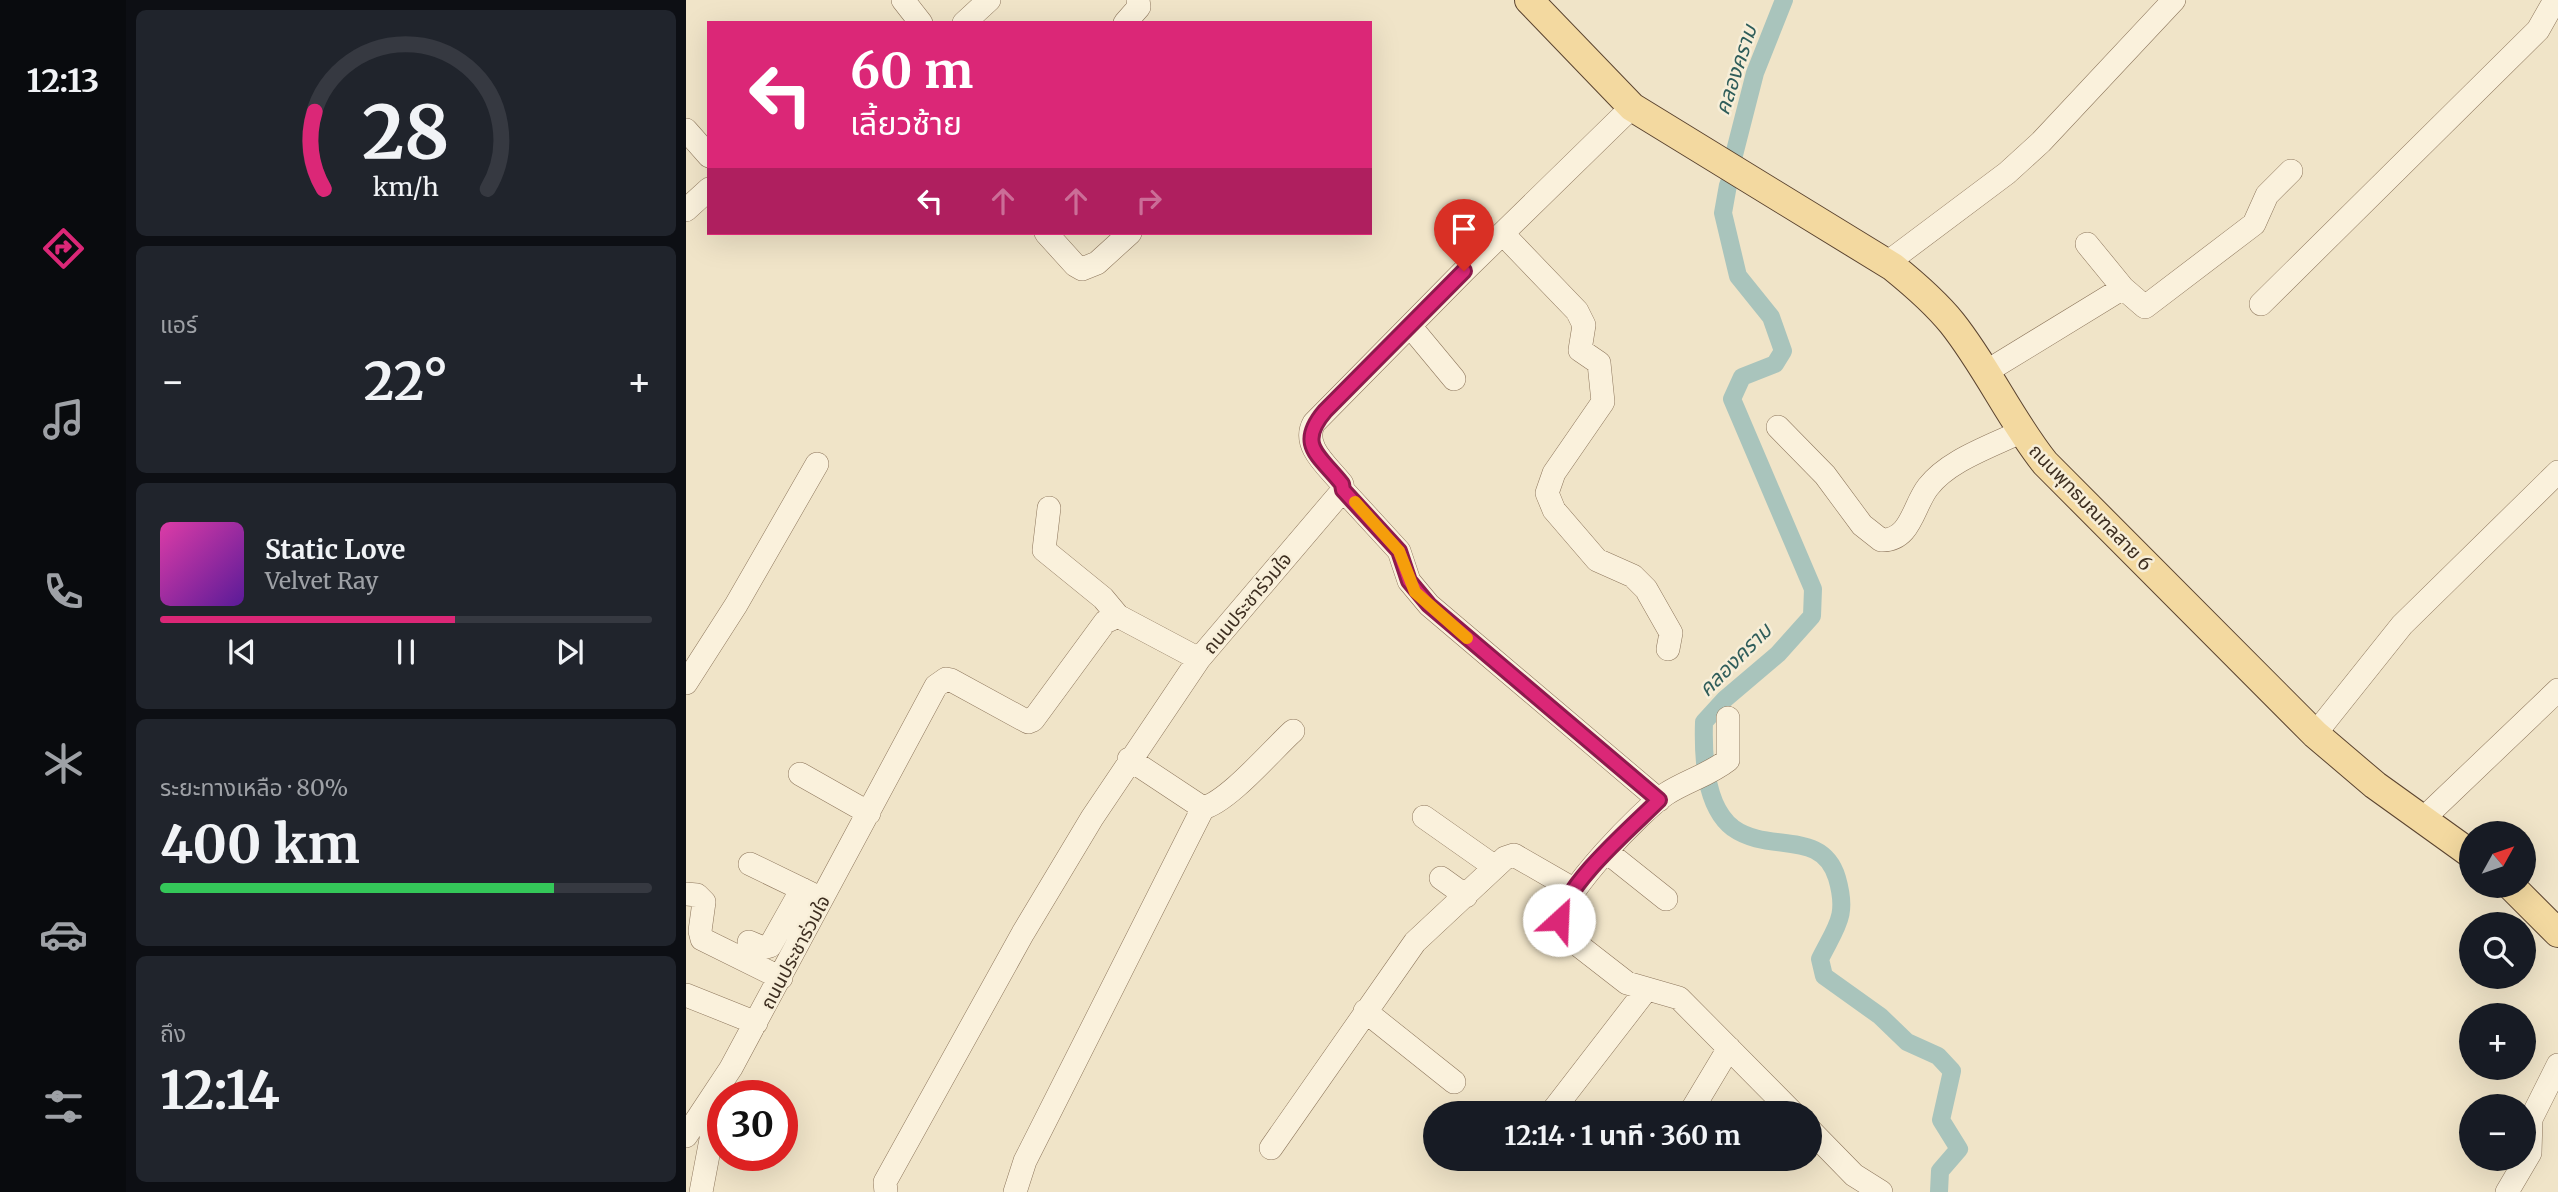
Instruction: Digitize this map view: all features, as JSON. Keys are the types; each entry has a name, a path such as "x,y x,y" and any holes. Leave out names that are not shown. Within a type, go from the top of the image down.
{"main road":[{"name":"ถนนพุทธมณฑลสาย 6","path":"1529,0 1632,107 1887,263 1920,290 1950,321 2020,432 2045,463 2315,734 2375,785 2459,845"},
{"path":"2523,898 2558,933"}],"street":[{"path":"903,0 919,21"},
{"path":"966,21 989,0"},
{"path":"1127,21 1139,8 1138,0"},
{"path":"1887,263 2007,173 2041,142 2174,0"},
{"path":"2261,304 2538,30 2555,0"},
{"path":"1632,107 1325,411 1310,431 1311,445 1342,484 1343,490 1399,551 1409,581 1429,605 1659,800"},
{"path":"686,130 707,154"},
{"path":"2087,244 2123,288 2145,307 2254,224 2267,195 2291,171"},
{"path":"686,210 707,191"},
{"path":"1503,234 1577,312 1584,325 1580,350 1595,359 1601,372 1603,402 1554,472 1547,493 1554,510 1597,560 1633,576 1646,589 1671,633 1668,649"},
{"path":"1048,235 1075,265 1083,269 1097,263 1128,235"},
{"path":"1984,373 2123,288"},
{"path":"1410,326 1454,379"},
{"path":"1777,427 1825,475 1862,525 1881,540 1896,538 1910,523 1922,495 1945,471 2020,432"},
{"path":"686,683 736,605 817,464"},
{"path":"2315,734 2402,625 2558,472"},
{"name":"ถนนประชาร่วมใจ","path":"724,1080 824,899 936,686 946,679 951,680 1028,722 1033,720 1105,622 1118,616 1199,659 1343,490"},
{"path":"1049,508 1044,550 1103,598 1118,616"},
{"path":"886,1192 886,1182 1023,933 1129,759 1199,659"},
{"path":"2424,818 2558,690"},
{"path":"1728,718 1730,757 1708,773 1659,800 1573,889 1561,908 1559,920 1564,930 1583,949 1627,983 1679,998 1781,1101"},
{"path":"1129,759 1203,808 1215,805 1293,730"},
{"path":"800,774 869,813"},
{"path":"1015,1192 1025,1161 1203,808"},
{"path":"1424,817 1495,867"},
{"path":"1607,852 1666,899"},
{"path":"1271,1148 1415,942 1505,858 1514,855 1573,889"},
{"path":"750,864 824,899"},
{"path":"1441,878 1466,896"},
{"path":"749,942 762,948 770,946 802,889"},
{"path":"686,894 697,895 704,902 702,939 781,978"},
{"path":"1560,1101 1646,990"},
{"path":"686,995 756,1023"},
{"path":"1365,1011 1454,1082"},
{"path":"1697,1101 1729,1048"},
{"path":"2507,1192 2530,1153 2532,1119 2558,1065"},
{"name":"ถนนประชาร่วมใจ","path":"686,1136 707,1106"},
{"path":"1822,1142 1854,1175 1881,1192"},
{"path":"701,1192 707,1161"}],"waterway":[{"name":"คลองคราม","path":"1734,155 1755,73 1784,0"},
{"name":"คลองคราม","path":"1728,185 1723,213 1738,276 1771,317 1783,351 1775,364 1742,377 1732,399 1813,589 1812,616 1778,654 1725,699 1704,722 1707,779 1716,807 1733,828 1762,840 1807,847 1830,863 1840,891 1841,911 1836,928 1820,959 1824,976 1880,1016 1907,1042 1938,1056 1952,1071 1941,1120 1959,1149 1940,1171 1939,1192"}],"slow traffic":[{"path":"1355,502 1399,551 1415,592 1467,638"}],"route":[{"path":"1464,271 1325,411 1314,423 1309,437 1311,445 1342,484 1343,490 1399,551 1415,592 1659,800 1573,889 1561,908 1559,920"}]}
